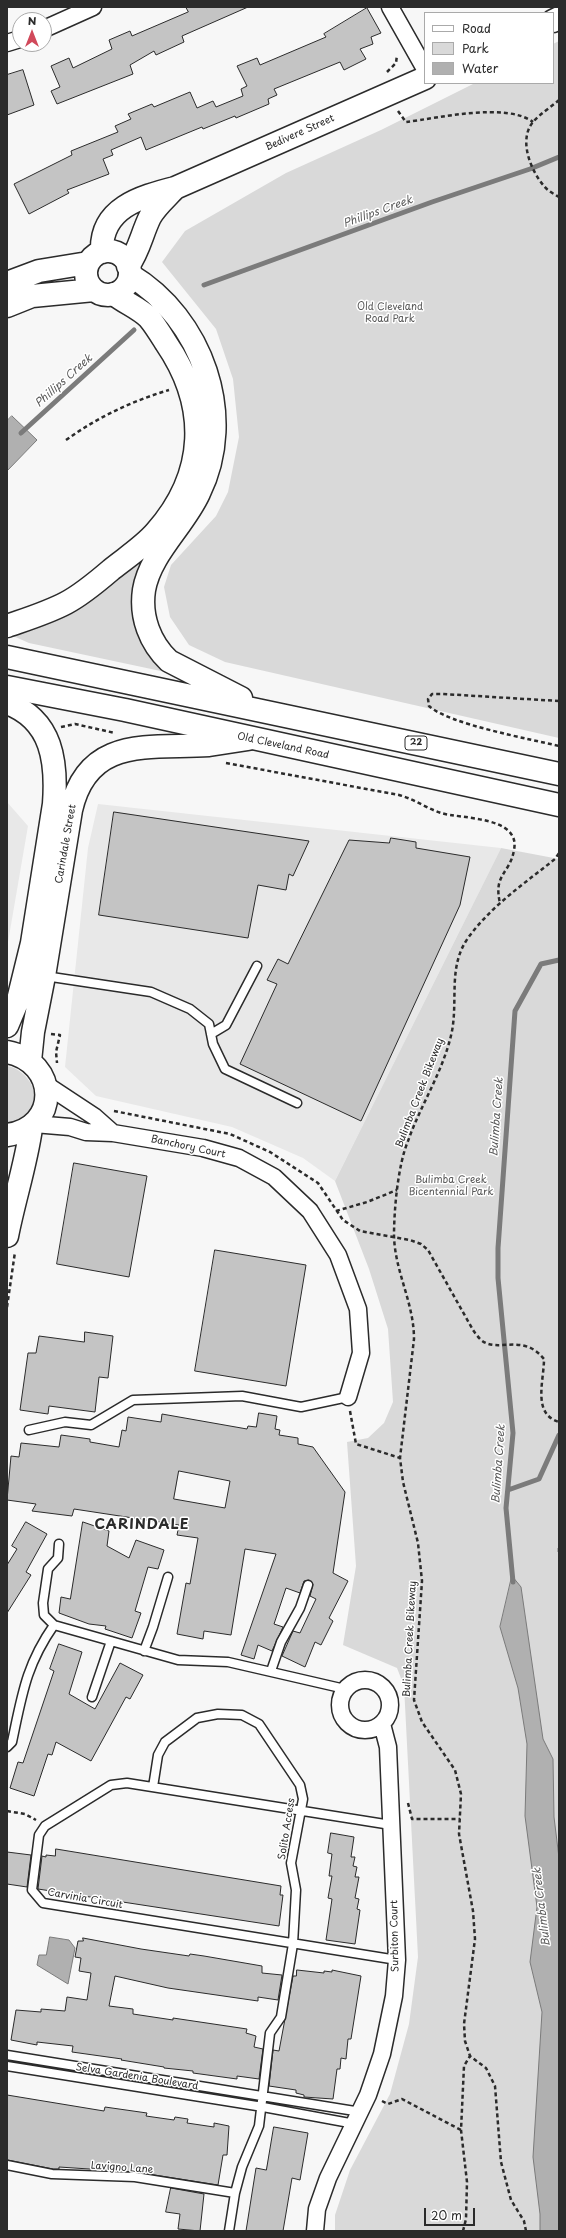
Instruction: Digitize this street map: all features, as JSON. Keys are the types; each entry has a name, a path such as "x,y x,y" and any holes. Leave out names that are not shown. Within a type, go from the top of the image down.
{"main road":[{"name":"Bedivere Street","path":"95,258 101,238 110,221 129,203 142,197 175,188 424,78"},
{"name":"Bedivere Street","path":"129,270 136,256 140,240 151,215 175,188"},
{"path":"7,283 39,271 115,253 121,256 129,270 164,303 189,335 199,352 210,380 215,412 214,447 206,478 199,494 148,576 143,602 147,628 161,653 179,668 274,714"},
{"path":"7,626 46,613 67,603 143,545 164,522 186,484 194,458 198,426 196,413 188,384 175,356 150,320 142,312 104,292 86,278 95,258"},
{"path":"7,306 32,296 104,292 125,287 129,270"},
{"name":"22","path":"7,657 559,774"},
{"name":"Old Cleveland Road","path":"7,687 125,710 248,739 558,805"},
{"name":"Carindale Street","path":"7,703 22,710 43,732 54,755 56,766 54,804 32,943 34,975 33,1032 30,1061"},
{"name":"Carindale Street","path":"7,1026 18,1000 34,975 74,798 86,776 96,765 123,750 173,744 208,745 248,739"},
{"path":"7,1052 20,1055 30,1061 40,1071 45,1084 45,1105 32,1126 7,1236"},
{"path":"7,1135 16,1134 32,1126"}],"street":[{"path":"52,25 93,7"},
{"path":"390,7 424,67"},
{"name":"Banchory Court","path":"45,1084 65,1095 113,1133"},
{"name":"Banchory Court","path":"32,1126 70,1127 86,1132 113,1133 204,1148 239,1158 274,1177 310,1211 338,1255 358,1309 361,1353 348,1397"},
{"path":"366,1679 382,1686 390,1700 390,1709 382,1724 374,1728 363,1730 349,1724 342,1716 340,1707 340,1700 345,1689 354,1682 366,1679"},
{"name":"Surbiton Court","path":"315,2231 317,2209 328,2178 368,2095 389,2024 397,1960 388,1747 382,1724"}],"lane":[{"path":"211,1034 226,1025 257,966"},
{"path":"34,975 151,992 190,1009 209,1024 213,1044 226,1069 297,1103"},
{"path":"29,1430 65,1422 91,1425 133,1400 242,1396 301,1407 348,1397"},
{"path":"58,1544 58,1558 48,1569 43,1603 44,1615 54,1625 178,1660 228,1662 345,1689"},
{"path":"144,1651 168,1577"},
{"path":"271,1671 281,1642 300,1608 308,1585"},
{"path":"7,1747 12,1742 24,1682 40,1644 54,1625"},
{"path":"92,1697 111,1641"},
{"name":"Solito Access","path":"153,1787 158,1755 165,1742 197,1718 218,1714 242,1715 259,1724 300,1785 303,1799 291,1863 296,1890 293,1944 281,2017 270,2032 262,2096"},
{"path":"45,1826 111,1785 127,1783 391,1825"},
{"name":"Carvinia Circuit","path":"45,1826 39,1834 32,1890 43,1904 397,1960"},
{"name":"Selva Gardenia Boulevard","path":"7,2055 262,2096 358,2118"},
{"name":"Selva Gardenia Boulevard","path":"7,2066 263,2107 358,2118"},
{"path":"229,2231 235,2193 242,2167 259,2126 263,2107 262,2096"},
{"name":"Lavigno Lane","path":"7,2165 52,2174 135,2177 235,2193"}],"path":[{"path":"559,100 533,122 529,129 527,139 530,162 545,187 559,197"},
{"path":"397,109 406,122 506,112 526,117 533,122"},
{"path":"66,440 90,423 139,399 188,384"},
{"path":"559,701 449,694 432,694 428,699 429,706 436,712 469,724 559,746"},
{"path":"43,732 75,724 106,731 119,736 123,750"},
{"path":"218,762 399,795 413,799 426,807 442,813 495,822 503,825 514,838 515,844 514,850 498,884 500,903"},
{"name":"Bulimba Creek Bikeway","path":"470,2056 465,2041 464,2024 475,1939 473,1911 459,1834 461,1794 455,1770 422,1722 414,1700 422,1581 418,1544 402,1482 400,1458 414,1339 414,1321 396,1260 394,1235 398,1190 407,1142 443,1060 452,1031 455,970 458,956 468,938 487,914 555,859 559,853"},
{"path":"336,1211 367,1202 398,1190"},
{"path":"394,1235 421,1244 428,1250 473,1330 482,1341 492,1344 523,1345 536,1350 544,1359 541,1399 543,1411 551,1420 559,1422"},
{"path":"348,1397 356,1444 400,1458"},
{"path":"559,1548 559,1555"},
{"path":"390,1798 405,1798 412,1820 460,1820"},
{"path":"7,1811 25,1814 45,1826"},
{"path":"463,2231 466,2220 466,2182 461,2130 464,2066 470,2056 486,2068 495,2086 501,2162 504,2177 511,2200 524,2221 526,2231"},
{"path":"368,2095 388,2104 402,2100 461,2130"}],"shaded area":[{"path":"7,802 28,826 7,948"},
{"path":"98,804 501,848 335,1181 303,1158 232,1127 96,1096 65,1067 88,848"}],"green space":[{"name":"Old Cleveland Road Park","path":"559,41 559,738 225,662 189,645 170,617 164,587 171,565 216,516 228,492 239,437 233,379 216,329 162,262 185,231 286,173 381,130 473,84 554,84 554,44"},
{"path":"148,547 141,579 170,673 29,643 11,635"},
{"name":"Bulimba Creek Bicentennial Park","path":"501,848 559,859 559,2231 335,2231 335,2215 350,2170 390,2094 409,2024 418,1957 404,1686 397,1668 343,1645 356,1566 347,1442 368,1438 384,1423 393,1402 388,1329 369,1269 335,1181"},
{"path":"7,1066 15,1068 28,1079 35,1094 35,1101 27,1116 7,1127"}],"water":[{"path":"12,416 37,440 7,471 7,421"},
{"name":"Bulimba Creek","path":"512,1576 521,1587 543,1739 553,1759 554,1817 559,1858 559,2231 540,2231 540,2214 533,2157 542,2012 530,1962 537,1907 525,1816 527,1744 518,1688 500,1627"},
{"path":"50,1937 69,1940 75,1948 68,1984 37,1965 39,1955 46,1955"}],"building":[{"path":"186,7 248,7 182,36 184,42 156,55 154,51 130,65 133,74 57,104 51,91 60,87 51,66 69,58 73,68 112,49 109,40 130,31 132,36 188,12"},
{"path":"367,8 381,33 371,37 373,44 360,49 366,59 344,70 340,62 274,89 277,95 268,99 269,104 236,118 235,116 203,129 202,127 146,150 141,137 111,150 113,155 103,159 109,174 67,190 69,193 29,214 14,184 72,155 71,151 118,132 115,126 131,119 128,114 152,104 154,107 190,92 197,108 213,101 216,107 243,96 241,89 247,86 237,66 257,58 260,65 326,37 324,34"},
{"path":"23,70 34,105 7,115 7,75"},
{"path":"114,812 309,841 293,876 289,874 286,890 258,885 248,938 99,915"},
{"path":"391,838 416,842 416,848 470,857 460,905 361,1121 240,1064 277,984 267,980 278,959 288,964 349,840 389,843"},
{"path":"74,1163 147,1176 129,1277 57,1264"},
{"path":"215,1250 306,1265 286,1386 195,1371"},
{"path":"85,1332 113,1336 108,1378 99,1377 95,1412 49,1406 48,1414 20,1410 28,1353 36,1353 39,1336 84,1342"},
{"path":"259,1413 277,1416 275,1429 280,1430 279,1435 298,1438 298,1444 313,1447 345,1492 333,1573 348,1581 329,1618 333,1621 321,1645 315,1642 305,1667 282,1656 293,1631 300,1633 316,1599 310,1596 313,1584 309,1580 304,1581 300,1593 286,1588 274,1624 283,1627 272,1651 258,1645 254,1659 241,1655 276,1554 245,1549 231,1635 204,1631 203,1639 177,1634 186,1583 190,1584 198,1538 177,1535 179,1525 74,1509 72,1516 32,1511 36,1504 7,1500 11,1456 19,1457 21,1443 59,1447 61,1435 90,1439 90,1442 119,1447 122,1430 126,1431 128,1417 161,1422 162,1414 247,1429 248,1426 256,1427","holes":["179,1471 230,1481 225,1508 174,1499"]},
{"path":"26,1522 47,1534 26,1572 31,1575 7,1613 7,1565 17,1549 12,1546"},
{"path":"83,1522 109,1531 107,1546 129,1558 136,1540 164,1550 158,1569 148,1567 135,1611 141,1613 132,1638 105,1629 106,1626 89,1624 59,1613 61,1597 70,1599"},
{"path":"59,1644 82,1652 69,1694 95,1709 120,1663 143,1675 130,1699 126,1697 91,1761 56,1742 52,1755 48,1754 34,1796 10,1788 18,1762 23,1763 54,1671 50,1669"},
{"path":"331,1833 354,1837 351,1857 355,1857 353,1866 357,1867 355,1877 359,1877 355,1898 359,1899 357,1909 360,1910 355,1944 326,1940 332,1899 328,1898 332,1876 329,1876 332,1854 328,1853"},
{"path":"56,1849 281,1886 280,1895 283,1895 279,1926 38,1889 42,1856 55,1856"},
{"path":"7,1852 31,1855 27,1887 7,1884"},
{"path":"83,1938 141,1949 189,1956 190,1954 262,1966 262,1973 282,1975 278,2000 258,1997 258,2001 168,1988 115,1976 109,2006 133,2009 133,2014 173,2020 173,2018 247,2029 246,2033 256,2036 254,2047 263,2049 259,2079 237,2076 237,2079 193,2073 193,2071 164,2068 121,2060 122,2059 72,2052 73,2046 37,2042 37,2045 11,2040 16,2010 41,2012 41,2009 65,2011 67,1997 87,2000 91,1973 79,1971 81,1958 75,1957 78,1941 83,1941"},
{"path":"297,1970 324,1973 324,1971 332,1972 332,1970 361,1976 351,2039 348,2039 346,2059 341,2058 340,2069 337,2069 333,2099 304,2097 304,2095 296,2093 296,2090 269,2086 273,2050 279,2051 293,1976 296,1976"},
{"path":"7,2095 104,2111 105,2107 147,2113 146,2116 174,2120 175,2117 188,2119 187,2123 214,2127 214,2123 229,2126 227,2155 223,2155 218,2185 135,2172 59,2167 59,2169 53,2169 7,2160"},
{"path":"274,2127 308,2133 300,2180 292,2178 283,2231 246,2231 256,2168 266,2170"},
{"path":"171,2188 204,2194 200,2231 178,2229 180,2214 166,2212"}],"waterway":[{"name":"Phillips Creek","path":"204,285 432,202 530,169 559,157"},
{"name":"Phillips Creek","path":"21,433 134,330"},
{"name":"Bulimba Creek","path":"513,1582 506,1508 513,1433 498,1278 498,1248 515,1011 541,964 559,960"},
{"path":"508,1490 539,1479 559,1435"}],"district":[{"name":"CARINDALE","path":"142,1525"}]}
